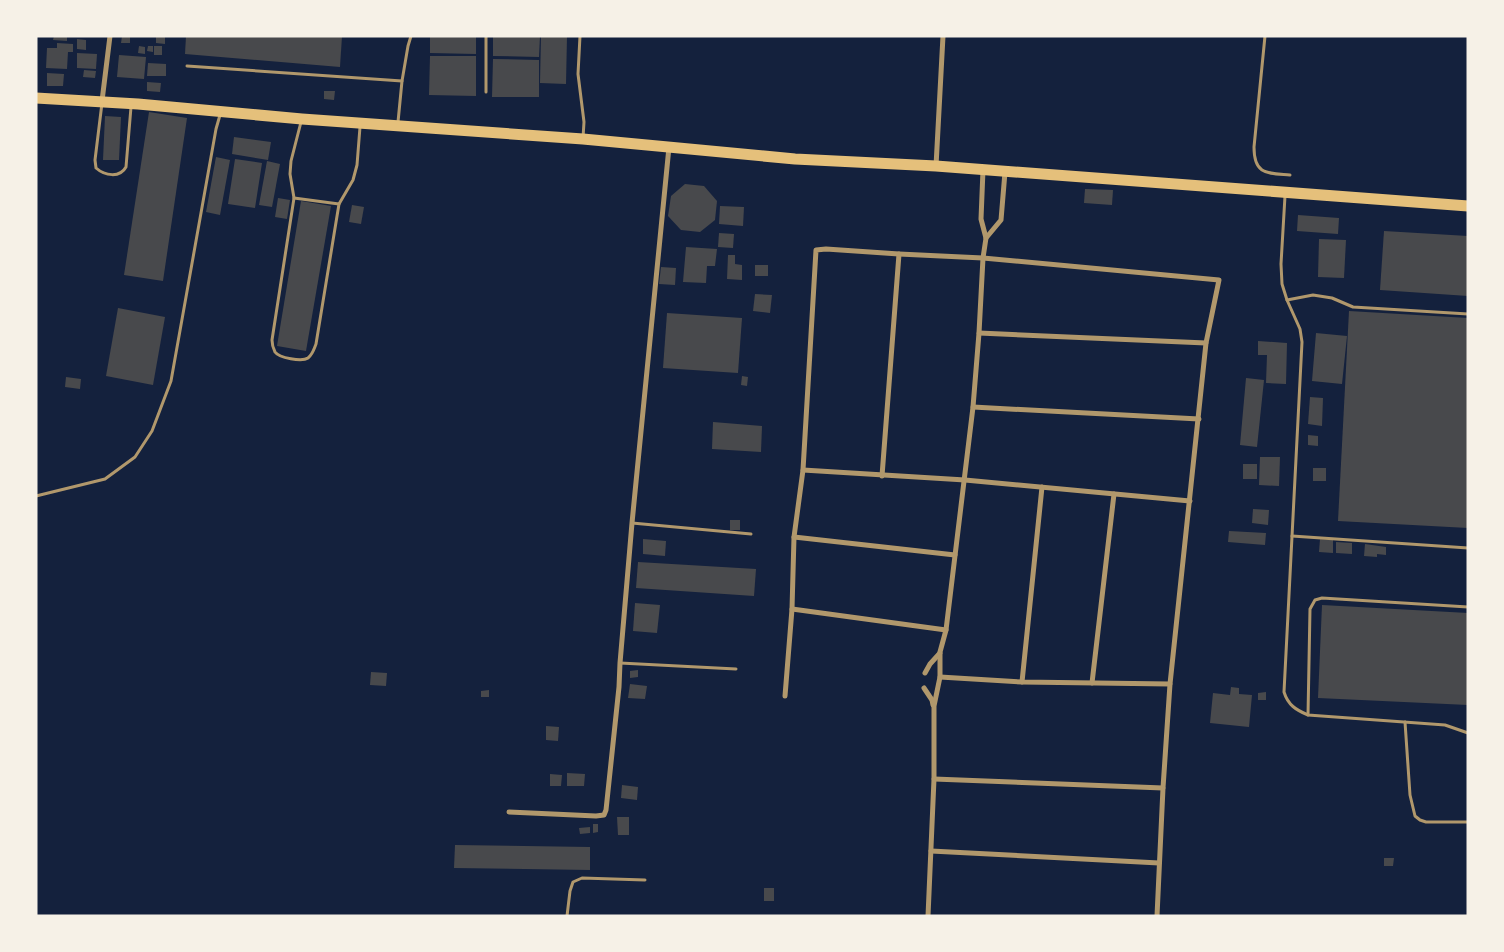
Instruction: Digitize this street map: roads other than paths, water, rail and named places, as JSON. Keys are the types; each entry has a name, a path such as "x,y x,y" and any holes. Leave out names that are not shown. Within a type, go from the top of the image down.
{"main road":[{"path":"36,98 131,104 360,124 583,139 796,158 936,166 1468,206"}],"street":[{"path":"102,102 110,36"},
{"path":"936,166 944,36"},
{"path":"509,812 596,816 604,815 606,810 669,147"},
{"path":"928,916 934,779 934,706 940,677 940,652 946,630 973,407 986,238 980,219 983,170"},
{"path":"986,238 1001,220 1005,172"},
{"path":"785,696 792,609 794,537 802,470 816,250 983,258 1219,280 1206,343 1170,684 1157,916"},
{"path":"882,476 899,254"},
{"path":"979,333 1206,343"},
{"path":"973,407 1199,418"},
{"path":"802,470 965,480 1190,501"},
{"path":"1022,682 1042,487"},
{"path":"1092,684 1114,494"},
{"path":"794,537 955,556"},
{"path":"792,609 946,630"},
{"path":"925,673 940,652"},
{"path":"940,677 1022,682 1170,684"},
{"path":"924,688 934,706"},
{"path":"934,779 1163,788"},
{"path":"931,852 1159,862"}],"lane":[{"path":"398,126 402,81 411,36"},
{"path":"486,36 486,92"},
{"path":"580,36 578,74 584,122 583,139"},
{"path":"1265,36 1254,158 1258,168 1265,172 1290,175"},
{"path":"187,66 402,81"},
{"path":"102,102 95,160 96,168 100,172 118,175 123,173 126,167 131,104"},
{"path":"36,496 105,479 135,456 152,431 170,381 216,129 221,112"},
{"path":"302,119 291,161 290,174 294,198 272,340 275,352 281,356 302,360 308,358 316,344 339,204 353,180 357,165 360,124"},
{"path":"1285,193 1281,264 1282,284 1300,329 1302,342 1284,692 1286,700 1292,707 1308,715 1445,725 1468,733"},
{"path":"294,198 339,204"},
{"path":"1287,300 1313,295 1332,298 1353,307 1468,314"},
{"path":"632,522 751,534"},
{"path":"1292,536 1468,548"},
{"path":"1308,715 1310,609 1315,600 1322,598 1468,607"},
{"path":"620,663 736,670"},
{"path":"1405,722 1410,795 1414,816 1426,822 1468,822"},
{"path":"567,916 573,882 582,878 646,880"}]}
